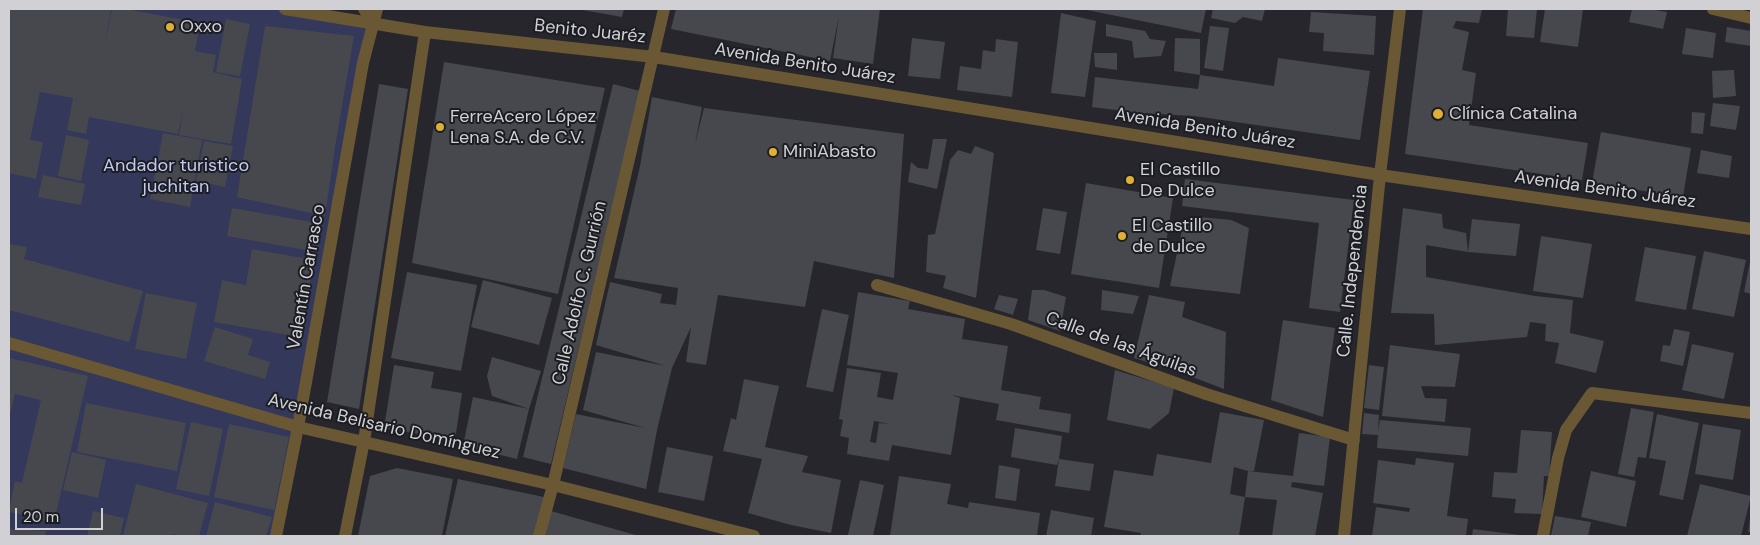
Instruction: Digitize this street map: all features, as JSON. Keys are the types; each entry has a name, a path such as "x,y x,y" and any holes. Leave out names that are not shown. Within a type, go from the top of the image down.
{"street":[{"name":"Benito Juaréz","path":"285,9 425,32 654,57"},
{"path":"364,9 374,24"},
{"name":"Valentín Carrasco","path":"276,536 298,427 363,62 378,9"},
{"name":"Calle Adolfo C. Gurrión","path":"539,536 553,485 664,9"},
{"name":"Calle. Independencia","path":"1344,536 1380,175 1400,9"},
{"path":"1713,9 1751,18"},
{"path":"345,536 364,441 425,32"},
{"name":"Avenida Benito Juárez","path":"654,57 1380,175 1751,229"},
{"name":"Calle de las Águilas","path":"877,285 1011,324 1206,394 1354,440"},
{"name":"Avenida Belisario Domínguez","path":"9,343 298,427 553,485 754,536"},
{"path":"1543,536 1558,458 1566,430 1592,393 1751,413"}],"green space":[{"name":"Andador turistico juchitan","path":"9,9 285,9 374,24 276,536 9,536"}],"building":[{"path":"9,9 111,9 104,48 112,9 126,9 200,23 195,51 216,55 213,72 242,79 231,144 179,135 184,106 178,134 89,117 86,134 67,130 73,98 40,92 30,140 43,142 36,179 9,173"},
{"path":"577,9 624,9 622,17"},
{"path":"676,9 880,9 873,64 833,58 839,16 830,61 671,29"},
{"path":"1082,9 1206,9 1201,33"},
{"path":"1213,9 1265,9 1262,21 1243,17 1235,23 1211,18"},
{"name":"Clínica Catalina","path":"1423,9 1482,9 1479,23 1456,21 1453,28 1469,32 1462,70 1476,73 1469,125 1588,143 1582,180 1405,154"},
{"path":"1508,9 1537,9 1534,38 1506,36"},
{"path":"1545,9 1583,9 1578,47 1540,42"},
{"path":"1632,9 1667,12 1663,29 1629,22"},
{"path":"1311,12 1376,16 1374,55 1323,51 1324,33 1309,32"},
{"path":"1061,13 1096,21 1085,97 1051,93"},
{"path":"226,19 250,24 240,76 216,72"},
{"path":"1106,24 1145,31 1150,39 1166,41 1161,56 1134,58 1132,41 1106,36"},
{"path":"265,26 354,36 325,216 237,197"},
{"path":"1210,26 1229,28 1223,71 1204,68"},
{"path":"1727,27 1751,31 1751,46 1725,42"},
{"path":"1686,28 1716,33 1713,58 1682,54"},
{"path":"912,38 945,42 940,79 908,76"},
{"path":"1175,38 1200,39 1200,75 1174,71"},
{"path":"996,39 1018,42 1012,97 957,90 960,66 981,69 983,50 995,52"},
{"path":"1094,53 1117,53 1117,70 1095,67"},
{"path":"1278,58 1370,71 1360,140 1194,116 1140,113 1092,107 1095,77 1198,89 1200,75 1274,86"},
{"path":"444,62 605,88 558,294 412,263"},
{"path":"1734,70 1736,96 1713,98 1712,71"},
{"path":"379,84 408,89 359,409 327,402"},
{"path":"613,84 640,91 551,464 523,457"},
{"path":"652,97 702,107 695,144 704,108 904,134 894,278 814,261 805,307 718,295 706,365 686,362 691,327 672,368 657,430 646,489 563,468 576,414 645,428 583,410 596,352 666,366 596,345 610,282 662,294 660,303 676,305 678,288 614,278 640,166"},
{"path":"1713,103 1740,106 1736,130 1710,126"},
{"path":"1692,112 1705,113 1703,134 1691,133"},
{"path":"1601,132 1691,148 1683,197 1592,183"},
{"path":"163,133 202,140 190,207 150,199"},
{"path":"66,135 89,140 81,181 58,176"},
{"path":"933,139 947,139 937,189 908,182 911,162 918,168 928,169"},
{"path":"204,141 233,146 225,187 196,181"},
{"path":"975,146 994,153 976,298 943,288 946,276 926,272 928,235 935,234 950,160 958,150 971,154"},
{"path":"1701,150 1732,156 1729,178 1697,173"},
{"path":"43,175 85,184 81,205 38,197"},
{"path":"1185,179 1354,200 1340,312 1309,308 1319,223 1182,206"},
{"name":"El Castillo de Dulce","path":"1086,183 1173,198 1159,288 1071,274"},
{"path":"232,208 322,224 317,252 227,236"},
{"path":"1043,208 1067,212 1060,254 1036,250"},
{"path":"1403,208 1442,214 1443,228 1466,233 1468,252 1426,245 1426,277 1535,296 1573,300 1570,333 1604,341 1596,373 1555,363 1559,343 1545,341 1546,324 1530,322 1527,337 1435,345 1434,314 1391,313"},
{"path":"1200,217 1231,220 1249,228 1240,294 1170,286 1183,225 1194,226"},
{"path":"1472,219 1520,224 1516,256 1468,252"},
{"path":"1541,236 1592,244 1583,298 1533,291"},
{"path":"9,244 27,247 24,259 143,291 129,342 9,310"},
{"path":"1645,247 1696,256 1686,310 1635,301"},
{"path":"252,249 314,260 300,337 214,322 222,280 246,285"},
{"path":"1704,251 1746,260 1734,317 1692,309"},
{"path":"1751,262 1751,294 1744,292"},
{"path":"407,272 477,285 461,371 391,358"},
{"path":"483,280 552,298 539,345 471,327"},
{"path":"1032,290 1044,290 1066,297 1060,331 1028,320"},
{"path":"1102,290 1139,296 1133,314 1101,310"},
{"path":"858,292 910,301 908,309 965,319 962,339 1008,346 1001,390 1041,397 1039,409 1071,414 1069,433 996,420 999,404 951,395 960,398 951,455 892,445 889,461 847,454 849,438 840,436 843,420 839,419 847,368 881,373 877,397 893,400 898,373 847,365","holes":["874,421 890,424 879,423 876,443 870,442"]},
{"path":"146,293 197,303 186,359 135,349"},
{"path":"999,295 1018,299 1013,315 994,309"},
{"path":"1149,295 1185,302 1182,317 1226,332 1224,389 1134,358"},
{"path":"822,309 849,315 833,392 806,387"},
{"path":"1283,320 1335,328 1323,417 1271,400"},
{"path":"215,327 253,339 248,355 270,362 265,379 204,361"},
{"path":"1674,329 1690,332 1683,366 1660,361 1663,345 1670,346"},
{"path":"1692,344 1734,353 1724,399 1682,390"},
{"path":"1390,345 1460,354 1455,387 1421,386 1425,398 1447,399 1445,422 1382,416"},
{"path":"492,357 541,371 529,409 492,396 487,376"},
{"path":"9,358 88,376 54,522 9,512 15,481 22,483 41,400 15,394 9,418"},
{"path":"394,365 434,372 431,388 462,393 455,440 384,428"},
{"path":"1369,365 1384,367 1379,410 1364,408"},
{"path":"1115,370 1174,388 1169,413 1150,429 1107,420"},
{"path":"744,379 779,386 765,447 808,456 802,472 841,480 831,533 791,525 748,513 762,459 723,451 731,418 736,420"},
{"path":"473,397 529,409 517,459 463,446"},
{"path":"86,403 186,423 177,471 77,452"},
{"path":"1631,408 1654,412 1646,458 1638,457 1634,477 1618,474"},
{"path":"1220,412 1264,420 1254,471 1234,467 1230,494 1245,497 1239,536 1140,536 1141,533 1104,527 1114,470 1153,476 1157,454 1211,463"},
{"path":"1364,413 1379,415 1378,432 1380,420 1471,428 1468,456 1377,448 1378,435 1362,434"},
{"path":"1657,414 1699,423 1683,500 1659,495 1666,461 1649,458"},
{"path":"191,422 223,429 209,496 176,489"},
{"path":"229,424 289,437 274,510 214,497"},
{"path":"1703,424 1741,430 1733,480 1695,474"},
{"path":"1015,428 1062,436 1057,465 1011,457"},
{"path":"1521,430 1552,432 1549,476 1544,476 1542,514 1514,513 1516,499 1492,497 1494,472 1517,473"},
{"path":"1299,433 1330,437 1324,486 1292,482 1291,487 1323,493 1315,536 1272,536 1277,500 1245,497 1248,471 1293,476"},
{"path":"667,447 713,456 704,501 658,492"},
{"path":"72,452 106,460 98,498 63,490"},
{"path":"1416,458 1454,463 1447,516 1468,519 1466,536 1372,536 1376,507 1409,512 1410,508 1373,503 1378,460 1415,465"},
{"path":"1059,459 1094,464 1090,491 1055,486"},
{"path":"999,465 1020,469 1016,501 995,498"},
{"path":"397,468 453,479 442,536 358,536 370,476"},
{"path":"1591,471 1636,481 1626,527 1581,517"},
{"path":"899,476 951,484 947,504 968,508 969,502 1040,513 1037,536 890,536"},
{"path":"458,479 544,497 535,536 445,536"},
{"path":"860,480 884,485 873,536 848,535"},
{"path":"136,484 208,503 199,536 172,534 171,536 123,536"},
{"path":"1700,484 1751,496 1741,536 1687,536"},
{"path":"215,502 272,517 266,536 206,536"},
{"path":"1051,510 1094,518 1091,536 1046,536"},
{"path":"93,511 124,518 120,536 87,536"},
{"path":"551,511 639,536 545,536"},
{"path":"1555,516 1591,522 1588,536 1551,536"},
{"path":"1751,519 1751,533 1748,532"},
{"path":"9,529 46,531 45,536 9,536"},
{"path":"1473,529 1520,535 1520,536 1472,536"}],"place":[{"name":"Oxxo","path":"170,27"},
{"name":"Clínica Catalina","path":"1438,114"},
{"name":"FerreAcero López Lena S.A. de C.V.","path":"440,127"},
{"name":"MiniAbasto","path":"773,152"},
{"name":"El Castillo De Dulce","path":"1130,180"},
{"name":"El Castillo de Dulce","path":"1122,236"}]}
